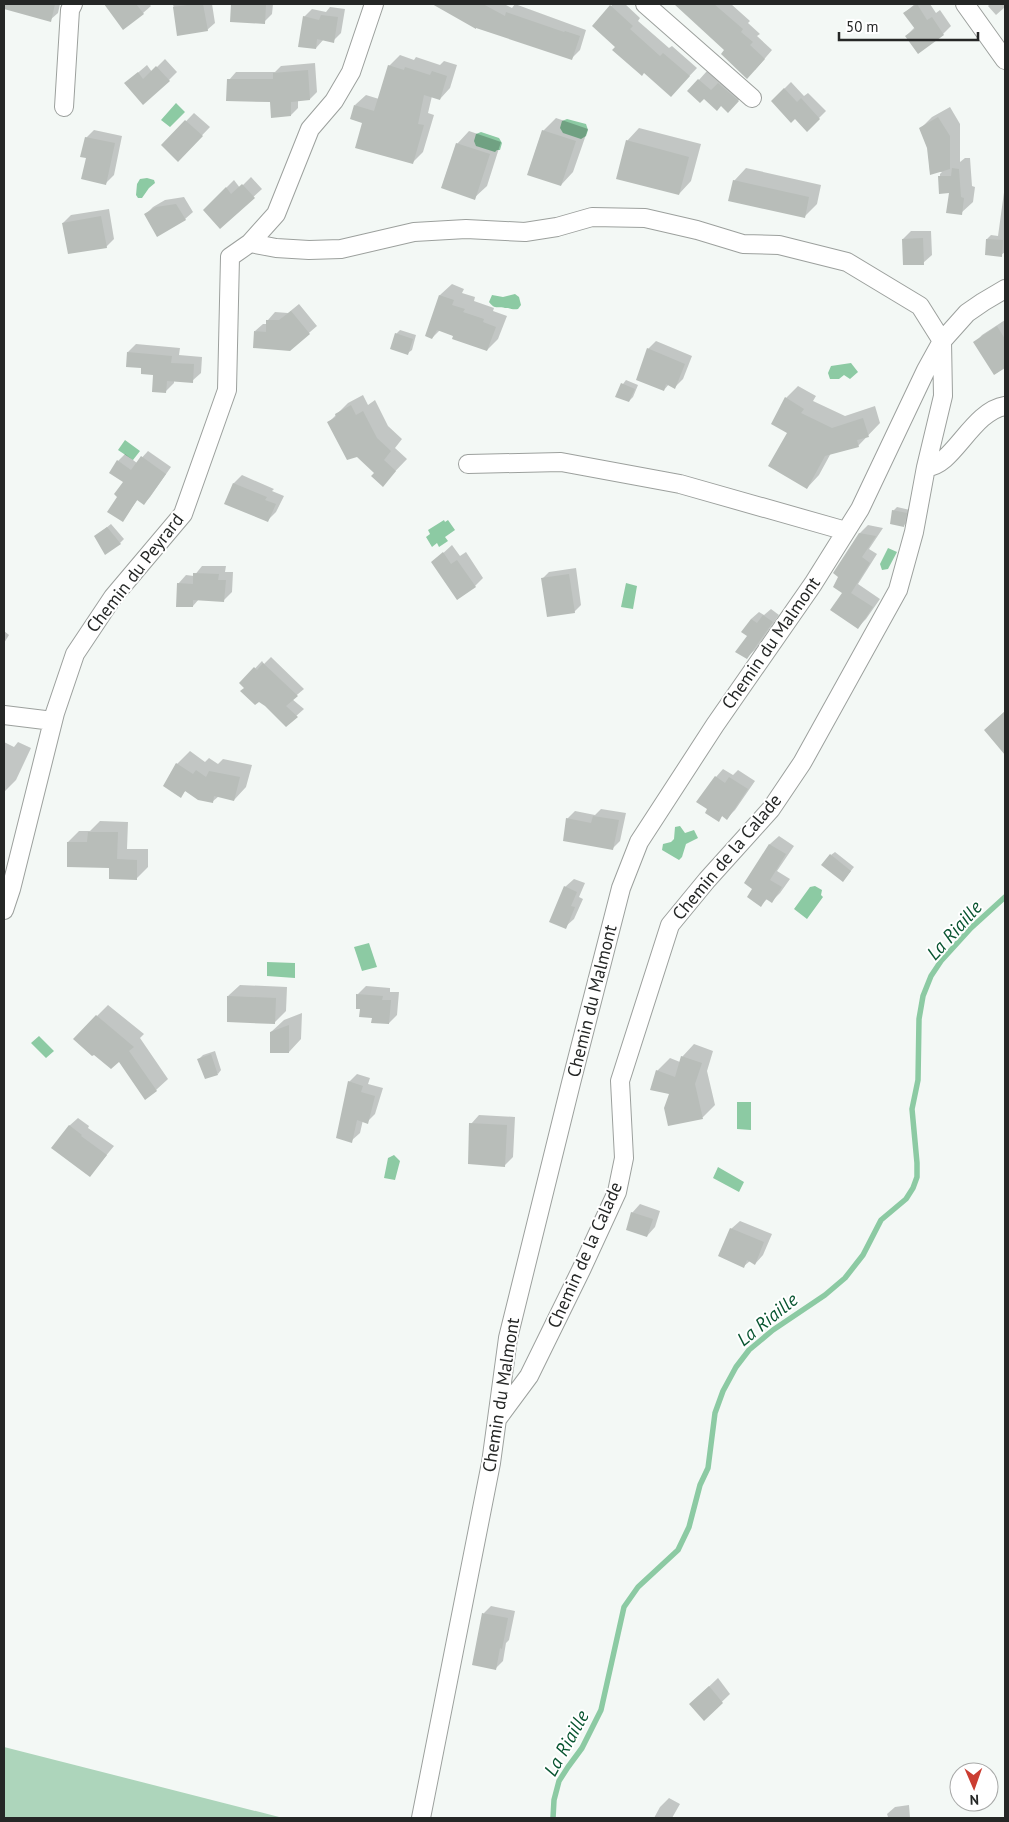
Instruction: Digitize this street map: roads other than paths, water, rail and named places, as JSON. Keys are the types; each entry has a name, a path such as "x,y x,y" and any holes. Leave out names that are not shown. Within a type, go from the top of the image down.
{"street":[{"path":"64,107 70,10 73,4"},
{"name":"Chemin du Peyrard","path":"4,910 11,889 53,721 74,654 113,596 183,514 227,390 230,257 250,243 276,214 310,128 334,101 350,72 374,4"},
{"path":"645,4 752,98"},
{"path":"965,4 1005,60"},
{"path":"250,243 276,248 341,249 414,232 466,229 525,232 592,217 645,218 697,230 743,244 779,245 847,262 920,306 942,341"},
{"name":"Chemin du Malmont","path":"421,1818 491,1463 508,1338 621,888 635,851 639,842 716,725 813,584 860,509 926,370 942,341 967,313 1005,289"},
{"name":"Chemin de la Calade","path":"496,1420 530,1376 617,1192 624,1158 620,1081 670,925 707,880 771,809 802,763 898,590 914,532 926,467 943,396 942,341"},
{"path":"926,467 939,464 974,423 999,407 1005,406"},
{"path":"468,464 562,462 680,484 846,531"},
{"path":"4,715 53,721"}],"waterway":[{"name":"La Riaille","path":"553,1818 554,1800 559,1781 582,1748 601,1710 624,1607 638,1587 678,1550 689,1527 700,1485 708,1468 715,1413 723,1391 736,1367 749,1350 773,1330 825,1295 845,1278 863,1255 881,1220 906,1199 913,1188 917,1177 917,1163 912,1109 918,1080 919,1019 923,996 931,976 941,961 971,928 1005,897"}]}
